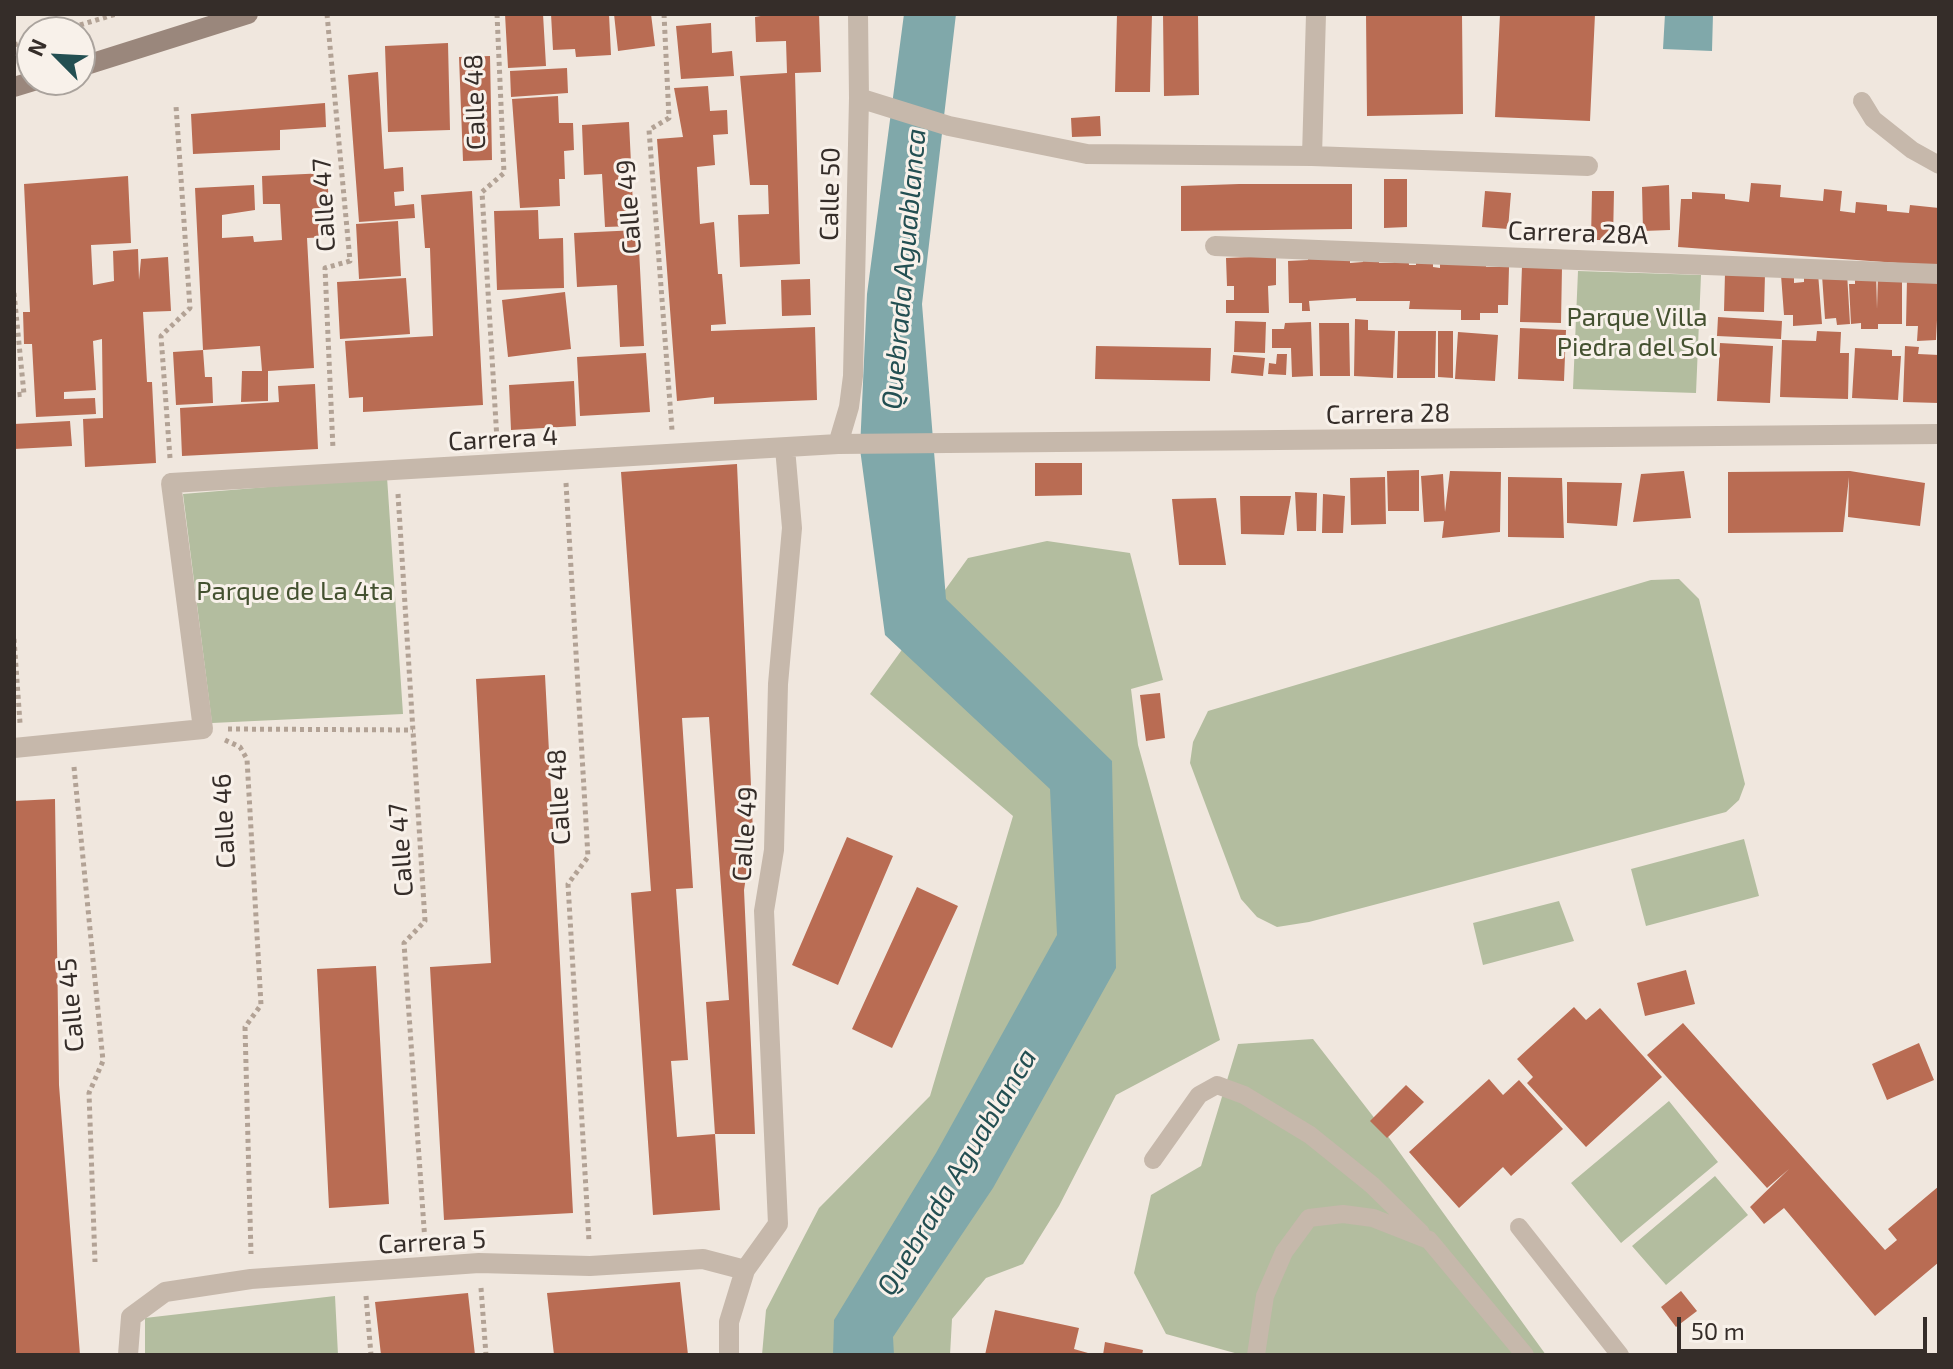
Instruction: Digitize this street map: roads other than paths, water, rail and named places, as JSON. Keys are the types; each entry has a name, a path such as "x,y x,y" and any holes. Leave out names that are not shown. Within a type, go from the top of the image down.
{"main road":[{"path":"96,62 248,14"}],"street":[{"name":"Calle 50","path":"847,445 853,376 858,14"},
{"path":"1312,156 1316,14"},
{"path":"859,98 887,104 949,126 1087,154 1312,156 1588,166"},
{"name":"Carrera 28A","path":"1215,246 1939,274"},
{"name":"Carrera 28","path":"847,445 1939,434"},
{"name":"Carrera 4","path":"18,748 203,729 171,483 847,445"},
{"name":"Calle 49","path":"745,1270 778,1224 764,911 774,850 778,684 792,528 792,491 785,448"},
{"name":"Carrera 5","path":"128,1355 131,1317 165,1292 251,1279 479,1263 590,1266 703,1259 745,1270"},
{"path":"729,1355 729,1322 745,1270"}],"lane":[{"path":"1862,101 1873,119 1912,150 1939,165"},
{"path":"1153,1160 1199,1095 1217,1085 1244,1095 1310,1135 1372,1185 1429,1240 1525,1355"},
{"path":"1256,1355 1265,1296 1284,1252 1309,1218 1343,1214 1373,1218 1429,1240"},
{"path":"1519,1227 1620,1355"}],"water":[{"name":"Quebrada Aguablanca","path":"904,14 956,14 922,304 946,599 1112,761 1116,968 993,1188 893,1337 894,1355 833,1355 834,1320 936,1153 1057,935 1050,789 885,635 860,449 867,294"},
{"path":"1665,14 1713,14 1712,51 1663,49"}],"park label":[{"name":"Parque Villa Piedra del Sol","path":"1637,332"},
{"name":"Parque de La 4ta","path":"295,591"}]}
